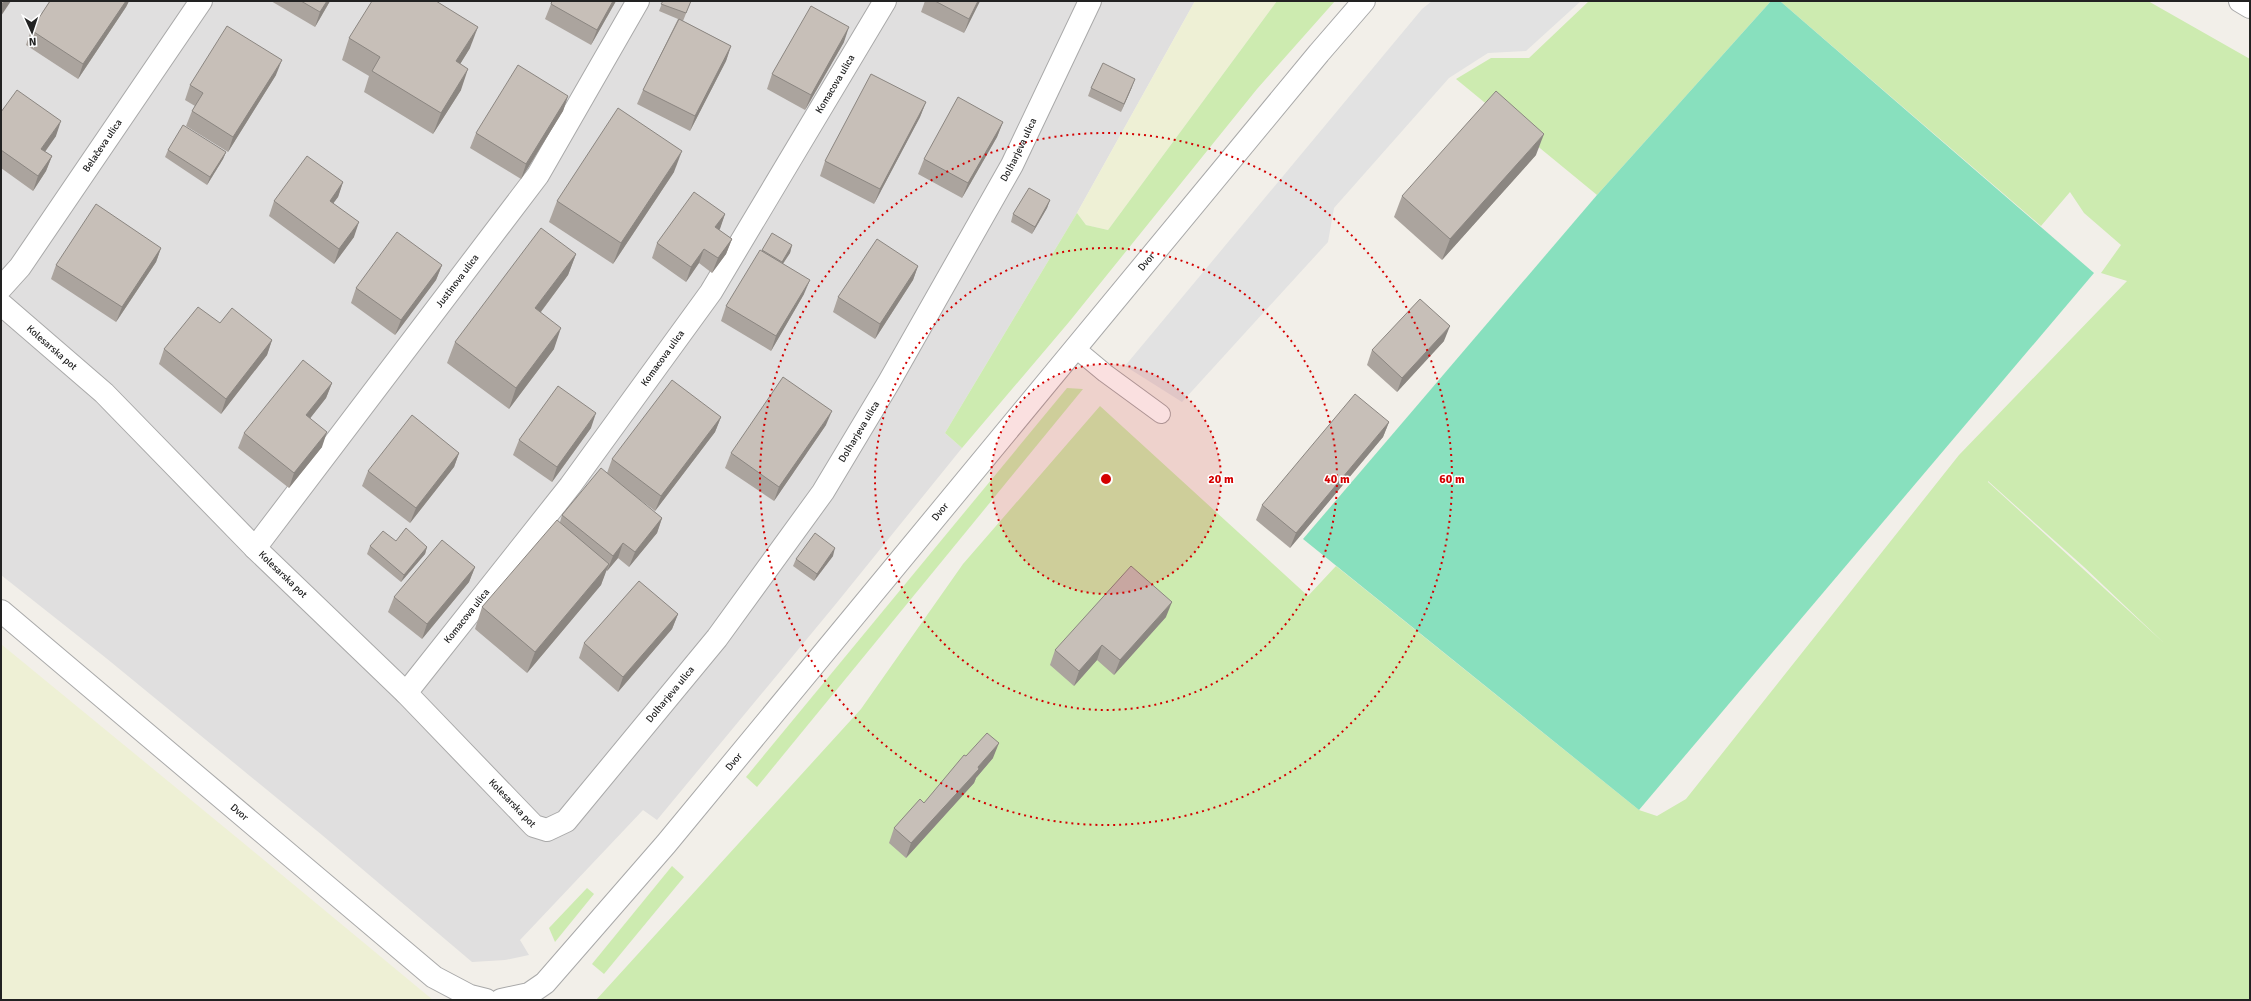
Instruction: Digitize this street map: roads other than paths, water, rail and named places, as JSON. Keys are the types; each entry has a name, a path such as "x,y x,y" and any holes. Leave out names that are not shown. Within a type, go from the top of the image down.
{"street":[{"name":"Belačeva ulica","path":"1,288 20,267 201,1"},
{"name":"Justinova ulica","path":"255,548 538,175 638,1"},
{"name":"Komacova ulica","path":"406,692 570,486 711,292 885,1"},
{"name":"Dolharjeva ulica","path":"566,821 717,638 824,492 889,382 1012,165 1090,1"},
{"name":"Dvor","path":"509,1000 528,994 545,983 666,844 1318,53 1364,1"},
{"path":"2240,1 2250,6"},
{"name":"Kolesarska pot","path":"1,304 104,393 255,548 406,692 534,826 547,830 566,821"},
{"name":"Dvor","path":"1,611 434,976 470,996 486,1000"}],"lane":[{"path":"1075,348 1105,373 1161,414"}]}
